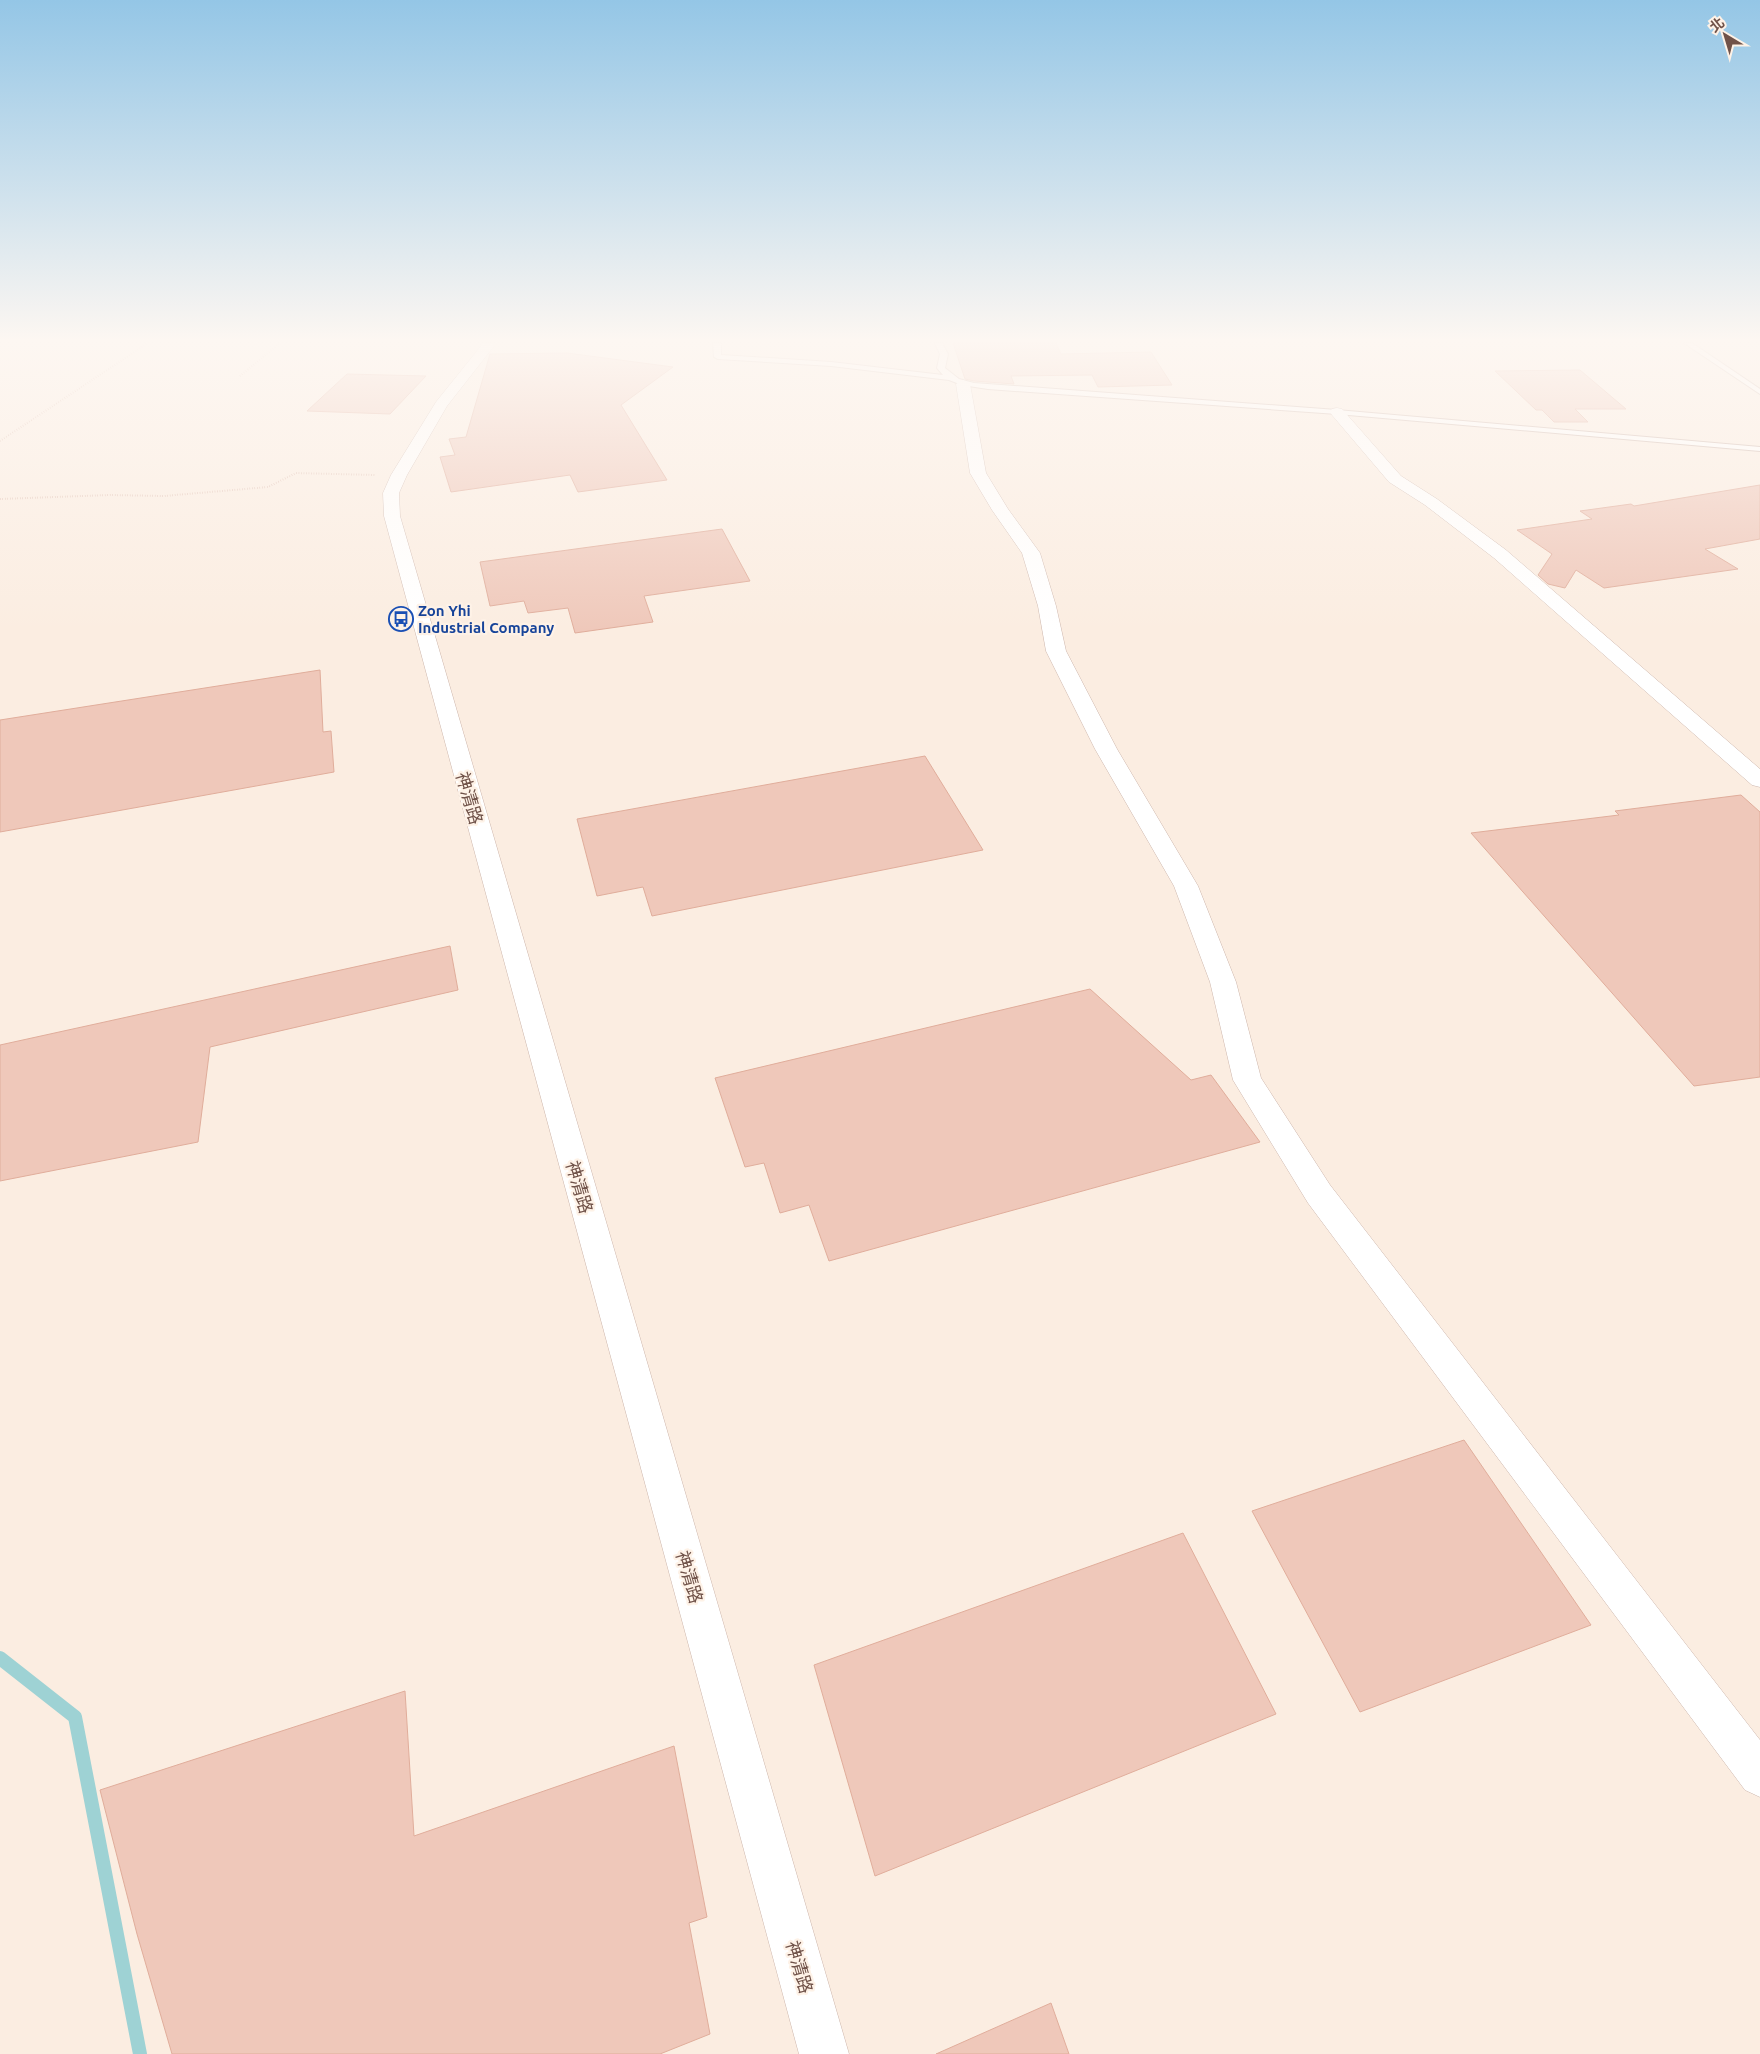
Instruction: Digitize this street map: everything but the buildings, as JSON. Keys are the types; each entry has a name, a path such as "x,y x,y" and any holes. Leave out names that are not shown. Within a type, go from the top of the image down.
{"street":[{"name":"神清路","path":"421,439 399,475 391,493 392,516 824,2054"},
{"path":"970,439 978,473 1000,510 1031,553 1047,606 1056,651 1106,749 1186,886 1222,982 1247,1080 1319,1194 1760,1775"},
{"path":"1360,439 1395,479 1431,502 1500,554 1760,780"}],"lane":[{"path":"1644,439 1760,449"}],"path":[{"path":"0,499 110,495 164,496 268,487 296,473 399,475"}],"waterway":[{"path":"0,1658 75,1717 140,2054"}],"place":[{"name":"Zon Yhi Industrial Company","path":"401,619"}]}
